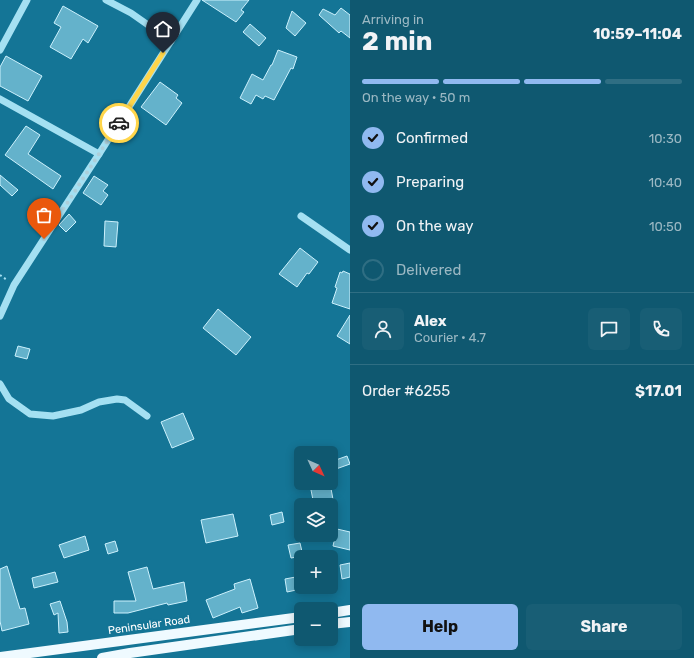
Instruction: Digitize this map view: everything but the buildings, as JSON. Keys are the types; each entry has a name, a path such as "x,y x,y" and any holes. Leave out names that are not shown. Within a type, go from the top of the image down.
{"main road":[{"path":"338,612 350,610"},
{"name":"Peninsular Road","path":"0,657 294,618"},
{"path":"338,623 350,622"},
{"path":"102,658 294,630"}],"street":[{"path":"0,50 27,0"},
{"path":"106,0 131,13 171,41"},
{"path":"0,316 14,285 197,0"},
{"path":"0,100 99,154"},
{"path":"301,216 350,250"},
{"path":"0,384 9,398 30,414 53,416 81,410 99,402 117,399 125,400 147,416"}],"way so far":[{"path":"44,239 119,123"}],"route":[{"path":"119,123 163,53"}]}
